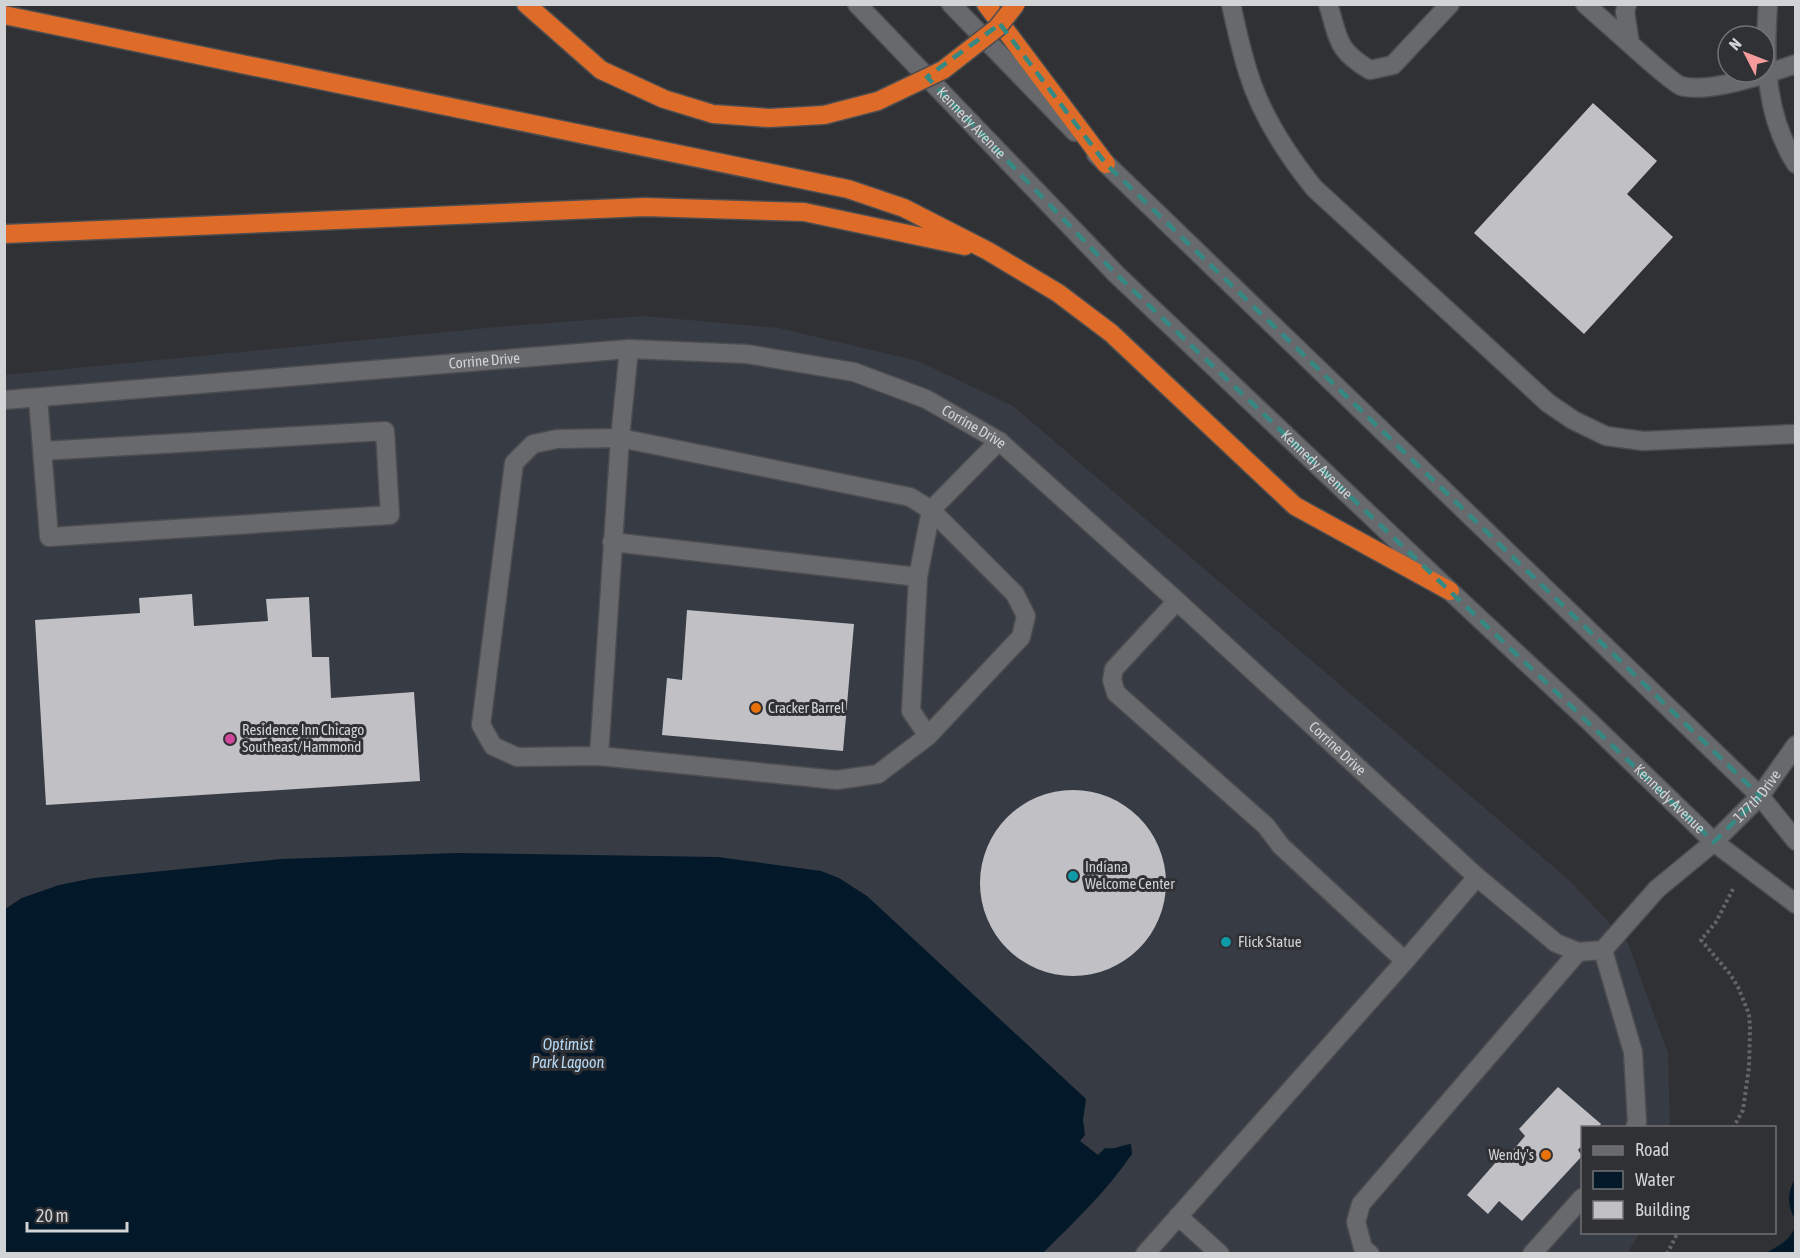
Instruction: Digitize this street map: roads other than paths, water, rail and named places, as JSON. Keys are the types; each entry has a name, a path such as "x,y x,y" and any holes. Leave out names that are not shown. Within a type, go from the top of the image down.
{"highway":[{"path":"526,4 601,70 664,99 713,114 769,118 824,116 878,101 944,69 997,28 1016,4"},
{"path":"986,4 1106,164"},
{"path":"4,15 848,189 904,208 988,251 1058,293 1111,333 1295,506 1449,591"},
{"path":"4,234 645,207 804,213 988,251"}],"main road":[{"name":"Kennedy Avenue","path":"857,4 1116,274 1714,842 1796,904"},
{"path":"951,4 1106,164 1760,796 1796,841"},
{"path":"1231,4 1248,74 1268,119 1289,156 1314,188 1548,403 1573,420 1606,436 1644,441 1796,434"},
{"path":"1328,4 1342,48 1355,61 1370,70 1393,65 1450,4"},
{"path":"1585,4 1680,86 1713,87 1725,84"},
{"path":"1627,4 1625,12 1630,44"},
{"path":"1767,24 1768,4"},
{"path":"1776,71 1796,64"},
{"path":"1768,84 1772,112 1796,164"},
{"path":"599,756 612,542 629,349"},
{"name":"Corrine Drive","path":"4,400 629,349 747,354 854,372 926,399 999,441 1177,601 1476,877 1556,943 1578,952"},
{"path":"38,398 42,451 49,537 390,515 385,431 42,451"},
{"path":"620,438 910,497 931,510 1015,594 1026,616 1021,637 928,736 878,774 837,780 599,756 517,757 493,746 481,725 514,463 533,444 557,439 620,438"},
{"path":"928,736 911,711 918,577 931,510 999,441"},
{"path":"612,542 918,577"},
{"path":"1177,601 1114,669 1112,680 1116,693 1266,826 1281,846 1405,961"},
{"name":"177th Drive","path":"1714,842 1760,796 1796,745"},
{"path":"1370,1254 1363,1248 1356,1222 1361,1204 1578,952 1603,950 1658,889 1714,842"},
{"path":"1145,1254 1405,961 1476,877"},
{"path":"1603,950 1632,1052 1636,1126"},
{"path":"1533,1254 1581,1199"},
{"path":"1178,1216 1220,1254"}],"water":[{"name":"Optimist Park Lagoon","path":"458,853 718,857 821,871 839,878 867,896 1086,1099 1083,1120 1085,1135 1080,1141 1098,1155 1105,1148 1131,1144 1132,1154 1101,1193 1043,1253 5,1253 5,909 22,898 59,885 94,878 281,859"},
{"path":"1795,1179 1795,1219 1790,1209 1789,1199 1790,1189"},
{"path":"1795,1227 1795,1253 1766,1253 1787,1240"}],"place":[{"name":"Cracker Barrel","path":"756,708"},
{"name":"Residence Inn Chicago Southeast/Hammond","path":"230,739"},
{"name":"Indiana Welcome Center","path":"1073,876"},
{"name":"Flick Statue","path":"1226,942"},
{"name":"Wendy's","path":"1546,1155"}]}
